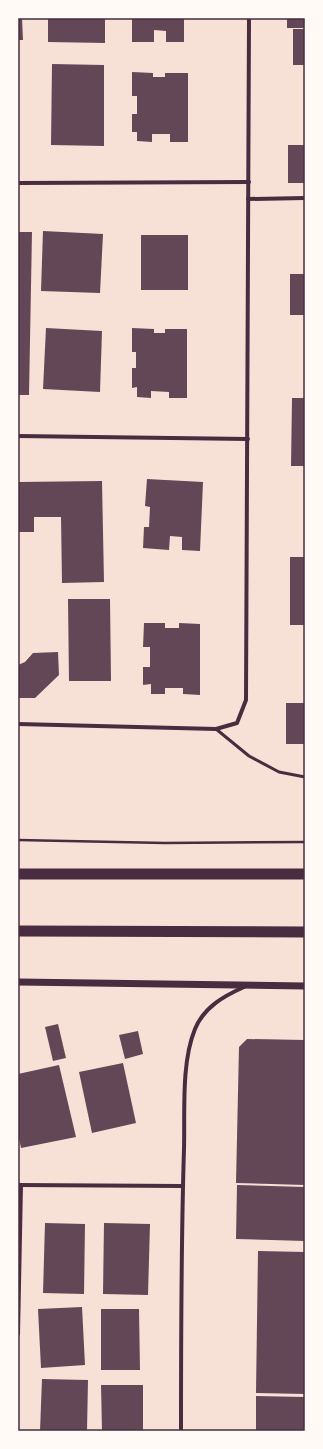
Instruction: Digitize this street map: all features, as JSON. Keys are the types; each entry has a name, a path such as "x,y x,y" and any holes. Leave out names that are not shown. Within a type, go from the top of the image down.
{"highway":[{"path":"18,874 290,874 305,872"},
{"path":"18,932 305,932"},
{"path":"257,932 305,940"}],"street":[{"path":"18,724 216,729 237,723 246,700 249,18"},
{"path":"18,183 249,182"},
{"path":"248,199 305,198"},
{"path":"18,436 248,439"},
{"path":"18,982 305,986"},
{"path":"181,1431 182,1186 186,1070 195,1030 201,1018 210,1007 225,996 247,985"},
{"path":"18,1334 19,1185 182,1186"}],"lane":[{"path":"216,729 255,759 280,772 305,777"}],"path":[{"path":"18,840 165,843 305,842"}],"building":[{"path":"18,18 22,18 23,40 18,40"},
{"path":"48,18 105,18 105,43 48,42"},
{"path":"132,18 184,18 184,42 166,42 166,31 154,30 154,42 132,42"},
{"path":"287,18 305,18 305,28 287,28"},
{"path":"293,29 305,29 305,65 293,65"},
{"path":"52,64 104,65 104,146 51,145"},
{"path":"132,72 153,73 153,77 165,77 165,73 188,73 188,142 170,142 170,134 152,134 152,142 137,141 137,132 132,132 132,114 137,114 137,96 132,96"},
{"path":"288,145 305,145 305,183 288,183"},
{"path":"43,231 103,234 100,293 41,291"},
{"path":"18,232 32,232 29,395 18,395"},
{"path":"141,235 188,235 188,290 141,290"},
{"path":"290,274 305,274 305,315 290,315"},
{"path":"46,328 102,331 100,392 43,389"},
{"path":"132,328 154,329 154,333 165,333 165,329 187,329 187,398 169,398 169,392 151,391 151,398 137,397 137,387 132,388 132,368 136,368 136,352 132,352"},
{"path":"292,398 305,398 305,466 291,466"},
{"path":"147,479 203,482 200,551 182,550 182,537 170,536 169,550 143,548 144,527 149,527 150,507 145,506"},
{"path":"102,481 104,582 62,583 61,517 34,517 34,532 18,532 18,482"},
{"path":"290,557 305,557 305,625 290,625"},
{"path":"68,599 110,599 111,681 69,681"},
{"path":"144,623 165,623 165,628 179,628 179,623 200,624 200,695 183,694 183,688 165,688 165,694 151,694 151,684 143,685 143,667 150,667 150,647 143,647"},
{"path":"58,652 59,675 35,698 18,698 18,665 25,662 33,653"},
{"path":"286,703 305,703 305,744 286,744"},
{"path":"58,1024 66,1058 53,1061 45,1027"},
{"path":"138,1031 143,1054 125,1059 119,1035"},
{"path":"247,1039 305,1040 305,1185 236,1183 239,1047"},
{"path":"123,1063 136,1123 92,1133 79,1072"},
{"path":"59,1065 76,1137 21,1148 18,1133 18,1074"},
{"path":"237,1185 305,1187 305,1241 236,1239"},
{"path":"45,1223 85,1224 84,1294 43,1293"},
{"path":"104,1223 150,1224 148,1295 103,1294"},
{"path":"258,1251 305,1252 305,1394 256,1393"},
{"path":"82,1307 85,1365 41,1368 38,1309"},
{"path":"101,1309 139,1309 140,1370 101,1370"},
{"path":"42,1379 88,1380 87,1431 40,1431"},
{"path":"101,1385 143,1385 143,1431 102,1431"},
{"path":"256,1396 305,1397 305,1431 256,1431"}]}
